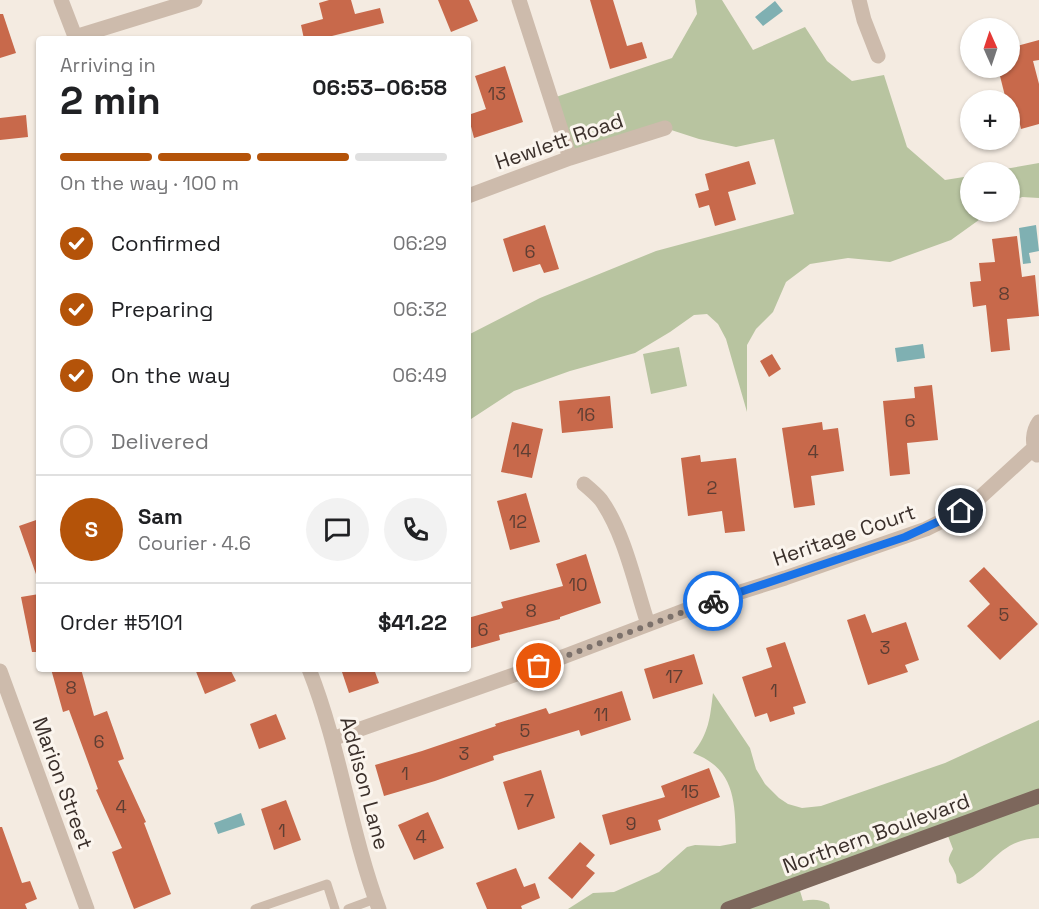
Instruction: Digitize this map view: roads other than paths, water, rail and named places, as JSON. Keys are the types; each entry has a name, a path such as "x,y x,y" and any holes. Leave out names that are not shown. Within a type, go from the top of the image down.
{"main road":[{"name":"Northern Boulevard","path":"728,909 1039,796"}],"street":[{"path":"61,0 74,36"},
{"path":"81,36 195,0"},
{"path":"519,0 570,158"},
{"path":"859,0 864,20 879,56"},
{"name":"Hewlett Road","path":"471,194 570,158 665,128"},
{"name":"Heritage Court","path":"333,739 539,666 648,624 926,529 975,502 1037,453 1034,434 1039,422"},
{"path":"584,484 599,498 609,512 648,624"},
{"name":"Marion Street","path":"0,671 87,909"},
{"name":"Addison Lane","path":"310,672 333,739 360,850 377,904"}],"lane":[{"path":"255,909 327,884 335,909"},
{"path":"348,909 377,904"}],"water":[{"path":"775,1 783,11 763,26 755,17"},
{"path":"1036,225 1039,251 1029,253 1031,263 1023,264 1019,228"},
{"path":"923,344 925,358 897,362 895,348"},
{"path":"241,813 245,825 218,834 214,823"}]}
